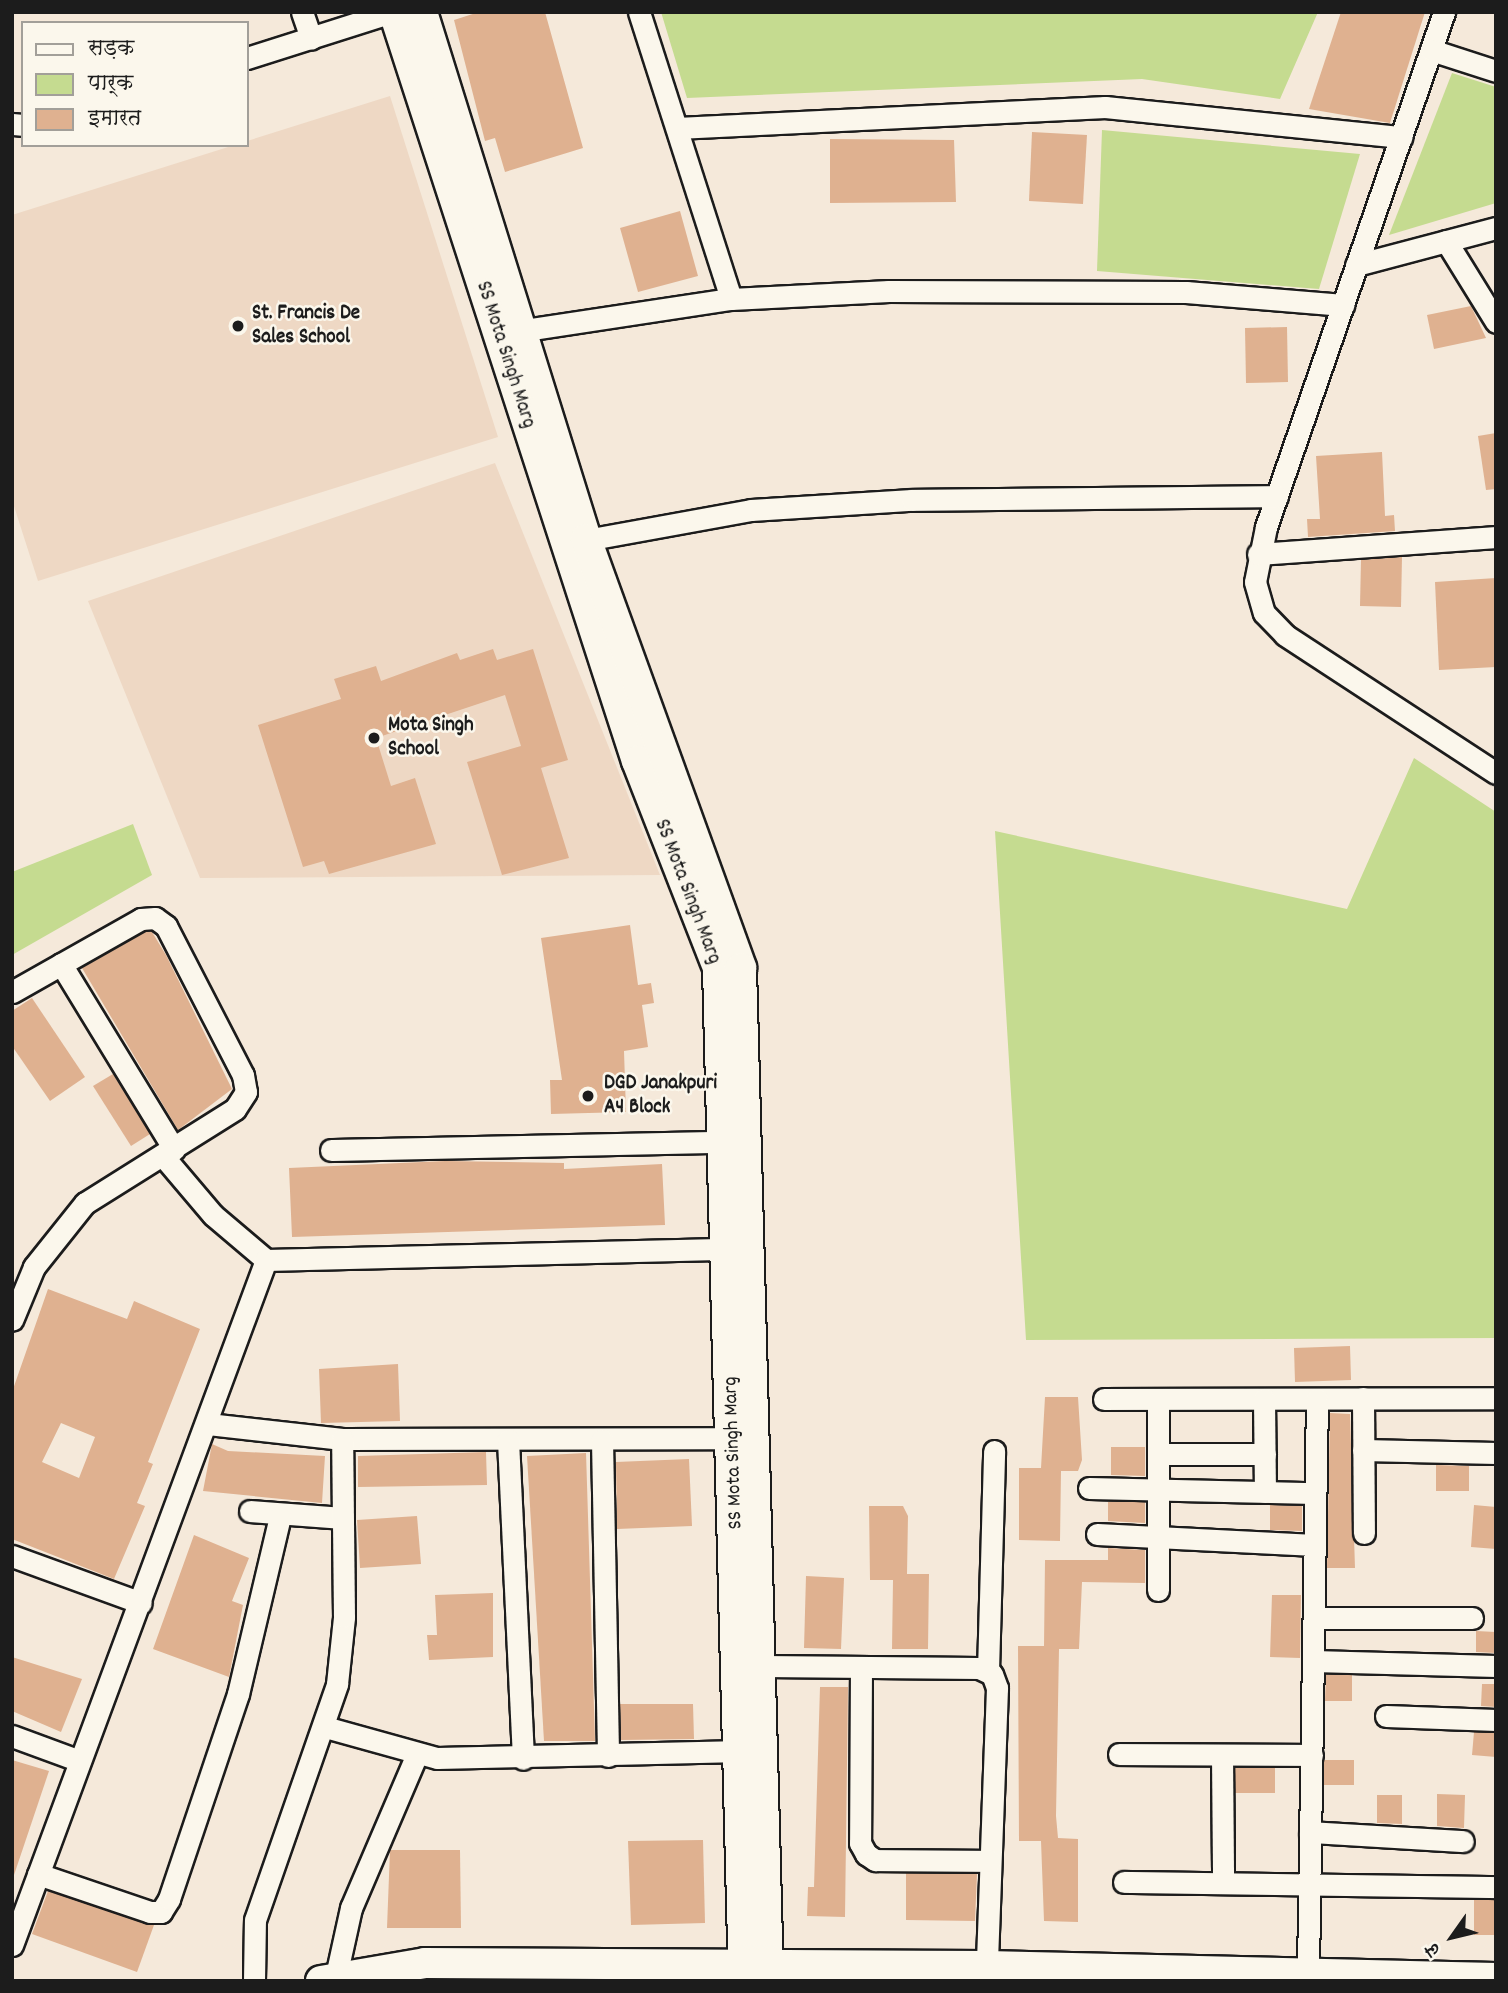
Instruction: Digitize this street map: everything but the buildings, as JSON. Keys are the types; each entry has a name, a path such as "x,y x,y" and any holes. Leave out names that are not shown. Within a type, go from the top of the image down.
{"street":[{"path":"302,12 310,38"},
{"path":"248,58 393,12"},
{"name":"SS Mota Singh Marg","path":"393,12 436,101 576,542 637,761 718,968 729,1249 762,1666 756,1974"},
{"name":"SS Mota Singh Marg","path":"422,12 436,101"},
{"path":"639,12 731,299"},
{"path":"1444,12 1277,496 1258,554 1255,582 1264,613 1285,635 1496,773"},
{"path":"1431,50 1496,71"},
{"path":"677,128 1105,107 1401,137"},
{"path":"1356,265 1496,228"},
{"path":"1446,241 1496,322"},
{"name":"SS Mota Singh Marg","path":"489,264 525,330 576,542 741,968 746,1438 742,1751 756,1974"},
{"path":"525,330 731,299 1029,289 1186,292 1343,305"},
{"path":"576,542 751,510 912,500 1277,496"},
{"path":"1258,554 1496,537"},
{"path":"12,992 141,919 166,926 243,1075 246,1092 235,1109 85,1203 57,1231 12,1320"},
{"path":"61,964 169,1152 213,1215 266,1260 729,1249"},
{"path":"331,1150 725,1142"},
{"path":"12,1945 208,1424 266,1260"},
{"path":"1363,1398 1364,1533"},
{"path":"1104,1399 1496,1398"},
{"path":"1157,1399 1158,1590"},
{"path":"1264,1399 1265,1492"},
{"path":"1308,1970 1317,1399"},
{"path":"208,1424 342,1439 746,1438"},
{"path":"254,1981 255,1920 325,1727 340,1662 342,1439"},
{"path":"508,1440 523,1759"},
{"path":"602,1440 608,1756"},
{"path":"1363,1450 1496,1453"},
{"path":"987,1966 997,1688 988,1671 994,1451"},
{"path":"1158,1454 1265,1454"},
{"path":"1089,1488 1315,1493"},
{"path":"250,1511 280,1517 343,1518"},
{"path":"38,1874 150,1912 165,1906 218,1760 280,1517"},
{"path":"1097,1534 1315,1545"},
{"path":"12,1556 141,1603"},
{"path":"1314,1618 1472,1618"},
{"path":"1313,1661 1496,1666"},
{"path":"762,1666 988,1671"},
{"path":"861,1667 860,1843 866,1854 875,1860 990,1861"},
{"path":"1386,1716 1496,1720"},
{"path":"325,1727 416,1756 523,1759 742,1751"},
{"path":"12,1736 80,1761"},
{"path":"1119,1754 1312,1755"},
{"path":"1222,1755 1223,1882"},
{"path":"416,1756 351,1908 328,1978 425,1963 469,1973 756,1974 987,1966 1175,1975 1308,1970 1496,1978"},
{"path":"1310,1832 1463,1841"},
{"path":"1124,1882 1310,1882 1496,1887"}],"shaded area":[{"name":"St. Francis De Sales School","path":"390,96 498,437 38,581 12,500 12,215 228,147 248,147 248,141"},
{"name":"Mota Singh School","path":"495,463 660,875 200,878 88,601"}],"green space":[{"path":"661,12 1318,12 1280,99 1142,79 687,98"},
{"path":"1452,73 1496,87 1496,203 1389,235"},
{"path":"1102,130 1360,154 1319,289 1097,271"},
{"path":"1414,758 1496,812 1496,1338 1026,1340 995,831 1347,909"},
{"path":"133,824 152,875 12,955 12,872"}],"place":[{"name":"St. Francis De Sales School","path":"238,326"},
{"name":"Mota Singh School","path":"374,738"},
{"name":"DGD Janakpuri A4 Block","path":"588,1096"}]}
